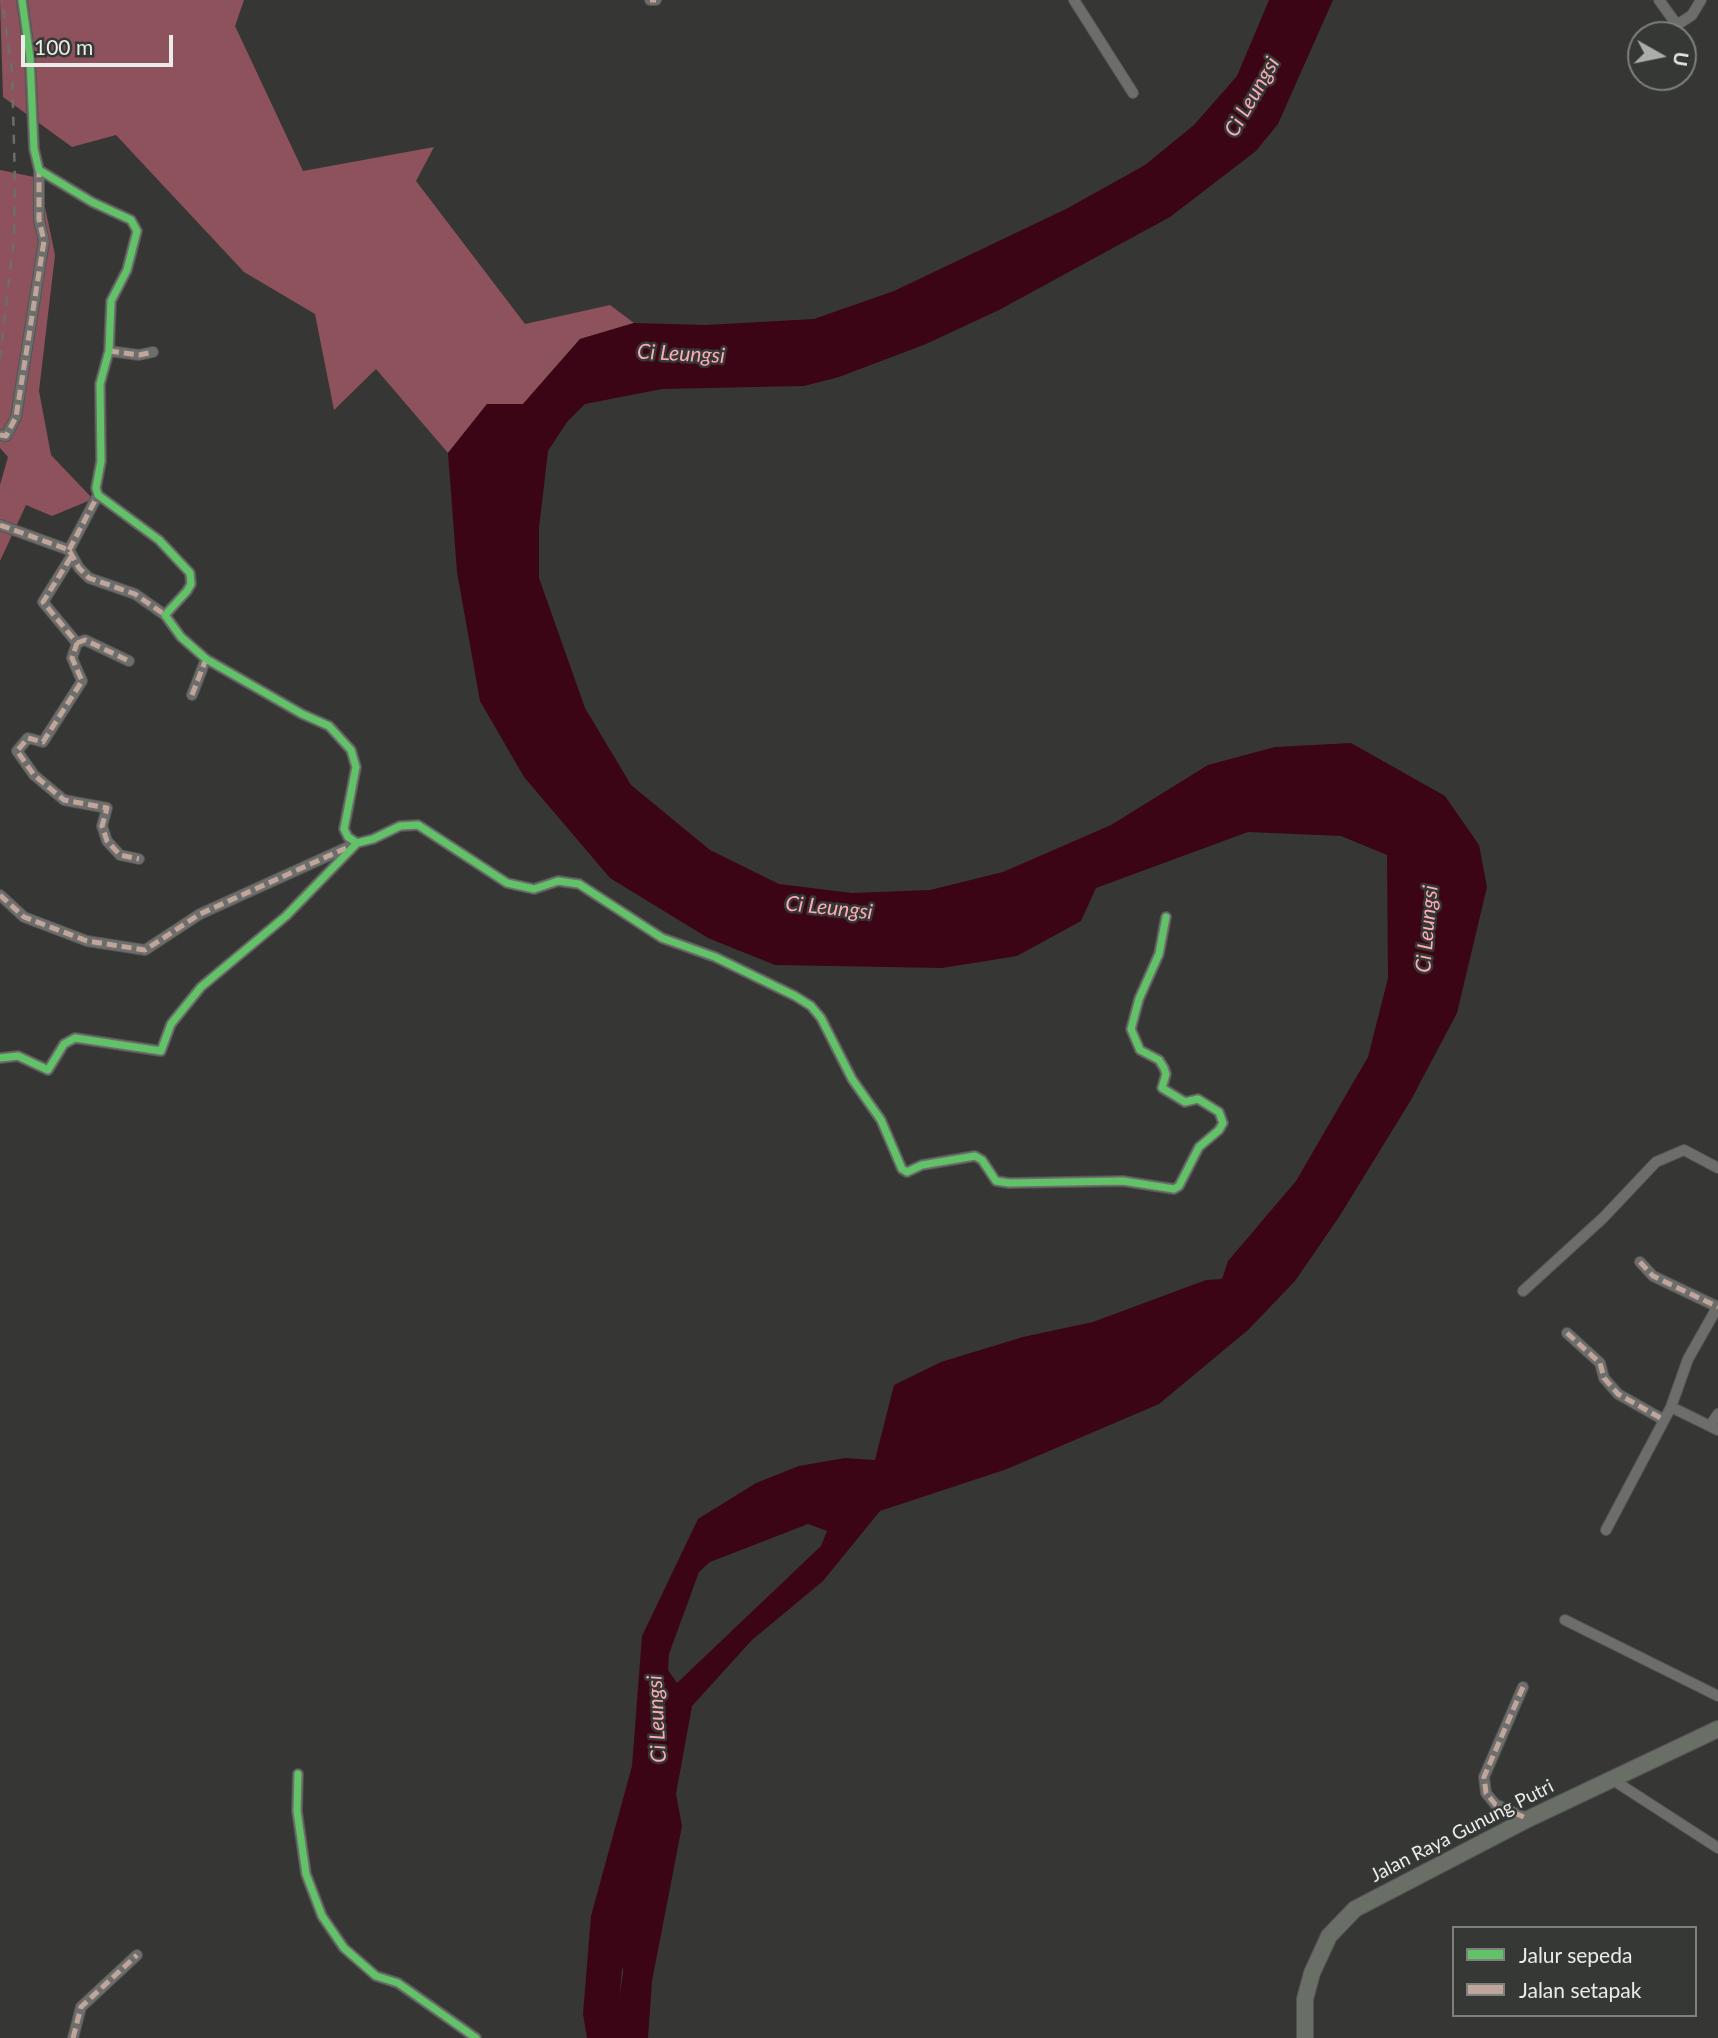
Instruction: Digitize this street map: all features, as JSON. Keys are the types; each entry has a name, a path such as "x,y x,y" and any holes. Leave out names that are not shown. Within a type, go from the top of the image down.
{"main road":[{"name":"Jalan Raya Gunung Putri","path":"1305,2038 1305,1999 1312,1973 1329,1936 1340,1922 1385,1891 1528,1819 1718,1729"}],"street":[{"path":"0,435 6,436 16,417 44,241 39,220 39,170 34,149 30,58 22,0"},
{"path":"650,0 656,0"},
{"path":"1074,0 1133,93"},
{"path":"1658,0 1677,25 1688,19 1701,0"},
{"path":"39,170 135,225 137,236 127,270 111,301 108,351 100,384 101,461 96,488 98,495 159,540 190,573 191,584 187,591 165,615"},
{"path":"108,351 135,355 153,352"},
{"path":"77,643 43,601 70,554 98,495"},
{"path":"0,525 70,554 89,578 135,594 165,615 181,637 206,659 336,731 351,750 356,767 344,829 356,843"},
{"path":"77,643 85,640 129,661"},
{"path":"77,643 72,658 82,678 80,688 43,742 28,738 17,751 26,766 64,800 107,808 102,826 107,841 120,855 139,859"},
{"path":"192,695 206,659"},
{"path":"0,895 24,917 75,937 145,950 200,914 356,843 373,839 400,826 418,825 507,883 534,889 558,881 579,884 662,938 715,957 811,1006 821,1018 852,1079 881,1120 902,1169 907,1172 922,1166 975,1156 982,1160 996,1181 1124,1181 1174,1189 1179,1186 1199,1147 1219,1130 1223,1123 1219,1112 1198,1099 1185,1102 1162,1088 1166,1074 1164,1068 1159,1060 1140,1050 1131,1029 1139,999 1159,954 1166,917"},
{"path":"0,1058 18,1056 48,1070 64,1044 75,1038 161,1051 171,1024 201,987 286,916 356,843"},
{"path":"1523,1291 1604,1217 1656,1162 1684,1150 1718,1168"},
{"path":"1606,1530 1671,1407 1688,1359 1718,1307 1653,1276 1640,1262"},
{"path":"1567,1333 1600,1363 1604,1378 1618,1394 1664,1420"},
{"path":"1671,1407 1714,1428 1718,1414"},
{"path":"1565,1620 1718,1696"},
{"path":"1523,1687 1484,1777 1486,1793 1495,1804 1528,1819"},
{"path":"298,1774 297,1811 306,1874 322,1916 344,1948 376,1976 398,1983 476,2038"},
{"path":"1613,1780 1718,1848"},
{"path":"73,2038 81,2007 137,1955"}],"shaded area":[{"path":"0,0 244,0 235,26 303,171 434,147 416,181 525,324 610,305 634,323 580,339 523,404 487,404 448,453 376,369 334,410 315,314 244,272 116,135 72,147 3,97"},
{"path":"0,170 39,178 55,255 39,391 51,455 93,499 52,516 26,505 0,561 0,485 8,457 0,448"}],"water":[{"name":"Ci Leungsi","path":"1269,0 1333,0 1278,124 1256,151 1170,217 999,310 926,344 839,377 804,386 662,389 585,404 567,422 548,451 539,528 539,578 585,708 631,785 710,850 779,884 852,893 930,890 1003,872 1111,825 1208,765 1275,747 1351,743 1445,796 1479,845 1487,887 1457,1013 1411,1100 1339,1217 1295,1281 1248,1330 1159,1404 1007,1469 880,1511 823,1581 752,1640 692,1706 676,1794 682,1826 652,1981 648,2038 622,2038 632,1974 633,1934 626,1939 613,1968 610,2000 614,2027 620,2038 587,2038 583,2014 591,1916 632,1766 642,1636 698,1519 756,1483 799,1466 845,1458 875,1460 894,1385 941,1362 1023,1337 1093,1322 1206,1280 1222,1279 1228,1261 1296,1181 1368,1057 1388,978 1387,855 1341,836 1248,832 1096,888 1081,921 1017,956 942,968 775,965 708,938 610,878 524,777 480,701 457,572 448,453 487,404 523,404 580,339 634,323 706,325 814,319 894,291 1068,208 1145,165 1194,125 1237,76","holes":["808,1524 827,1531 821,1546 677,1683 668,1670 669,1654 699,1572 710,1562"]}],"waterway":[{"path":"620,2038 614,2027 610,2000 613,1968 626,1939 633,1934"},
{"path":"622,2038 632,1974 633,1943"}],"railway":[{"path":"0,359 14,238 15,183 12,70 2,0"}],"marked path":[{"path":"650,0 656,0"},
{"path":"0,435 6,436 16,417 44,241 39,220 39,170"},
{"path":"109,351 139,355 153,352"},
{"path":"69,550 98,495"},
{"path":"0,525 69,550 79,568 89,578 135,594 165,615"},
{"path":"71,557 43,602 77,643 72,658 82,681 43,742 28,738 17,751 34,775 64,800 107,808 102,826 107,841 120,855 139,859"},
{"path":"77,643 85,640 129,661"},
{"path":"192,695 206,659"},
{"path":"0,895 24,917 87,941 145,950 200,914 346,848"},
{"path":"1640,1262 1653,1276 1718,1307"},
{"path":"1567,1333 1600,1363 1604,1378 1618,1394 1664,1420"},
{"path":"1523,1687 1484,1777 1486,1793 1495,1804 1528,1819"},
{"path":"73,2038 81,2007 137,1955"}],"cycle path":[{"path":"22,0 30,58 34,149 39,170 92,202 131,220 137,231 127,270 111,301 109,351 100,384 101,461 96,488 98,495 159,540 190,573 191,584 187,591 165,615 181,637 206,659 302,714 329,726 351,750 356,767 344,829 348,837 357,843 373,839 400,826 418,825 507,883 534,889 558,881 579,884 662,938 715,957 795,996 811,1006 821,1018 852,1079 881,1120 902,1169 907,1172 922,1165 975,1156 982,1160 996,1181 1009,1183 1123,1181 1174,1189 1179,1186 1199,1147 1219,1130 1223,1123 1219,1112 1198,1099 1185,1102 1162,1088 1166,1074 1164,1068 1159,1060 1140,1050 1131,1029 1139,999 1159,954 1166,917"},
{"path":"0,1058 18,1056 48,1070 64,1044 75,1038 161,1051 171,1024 201,987 286,916 357,843"},
{"path":"298,1774 297,1811 306,1874 322,1916 344,1948 376,1976 398,1983 476,2038"}]}
